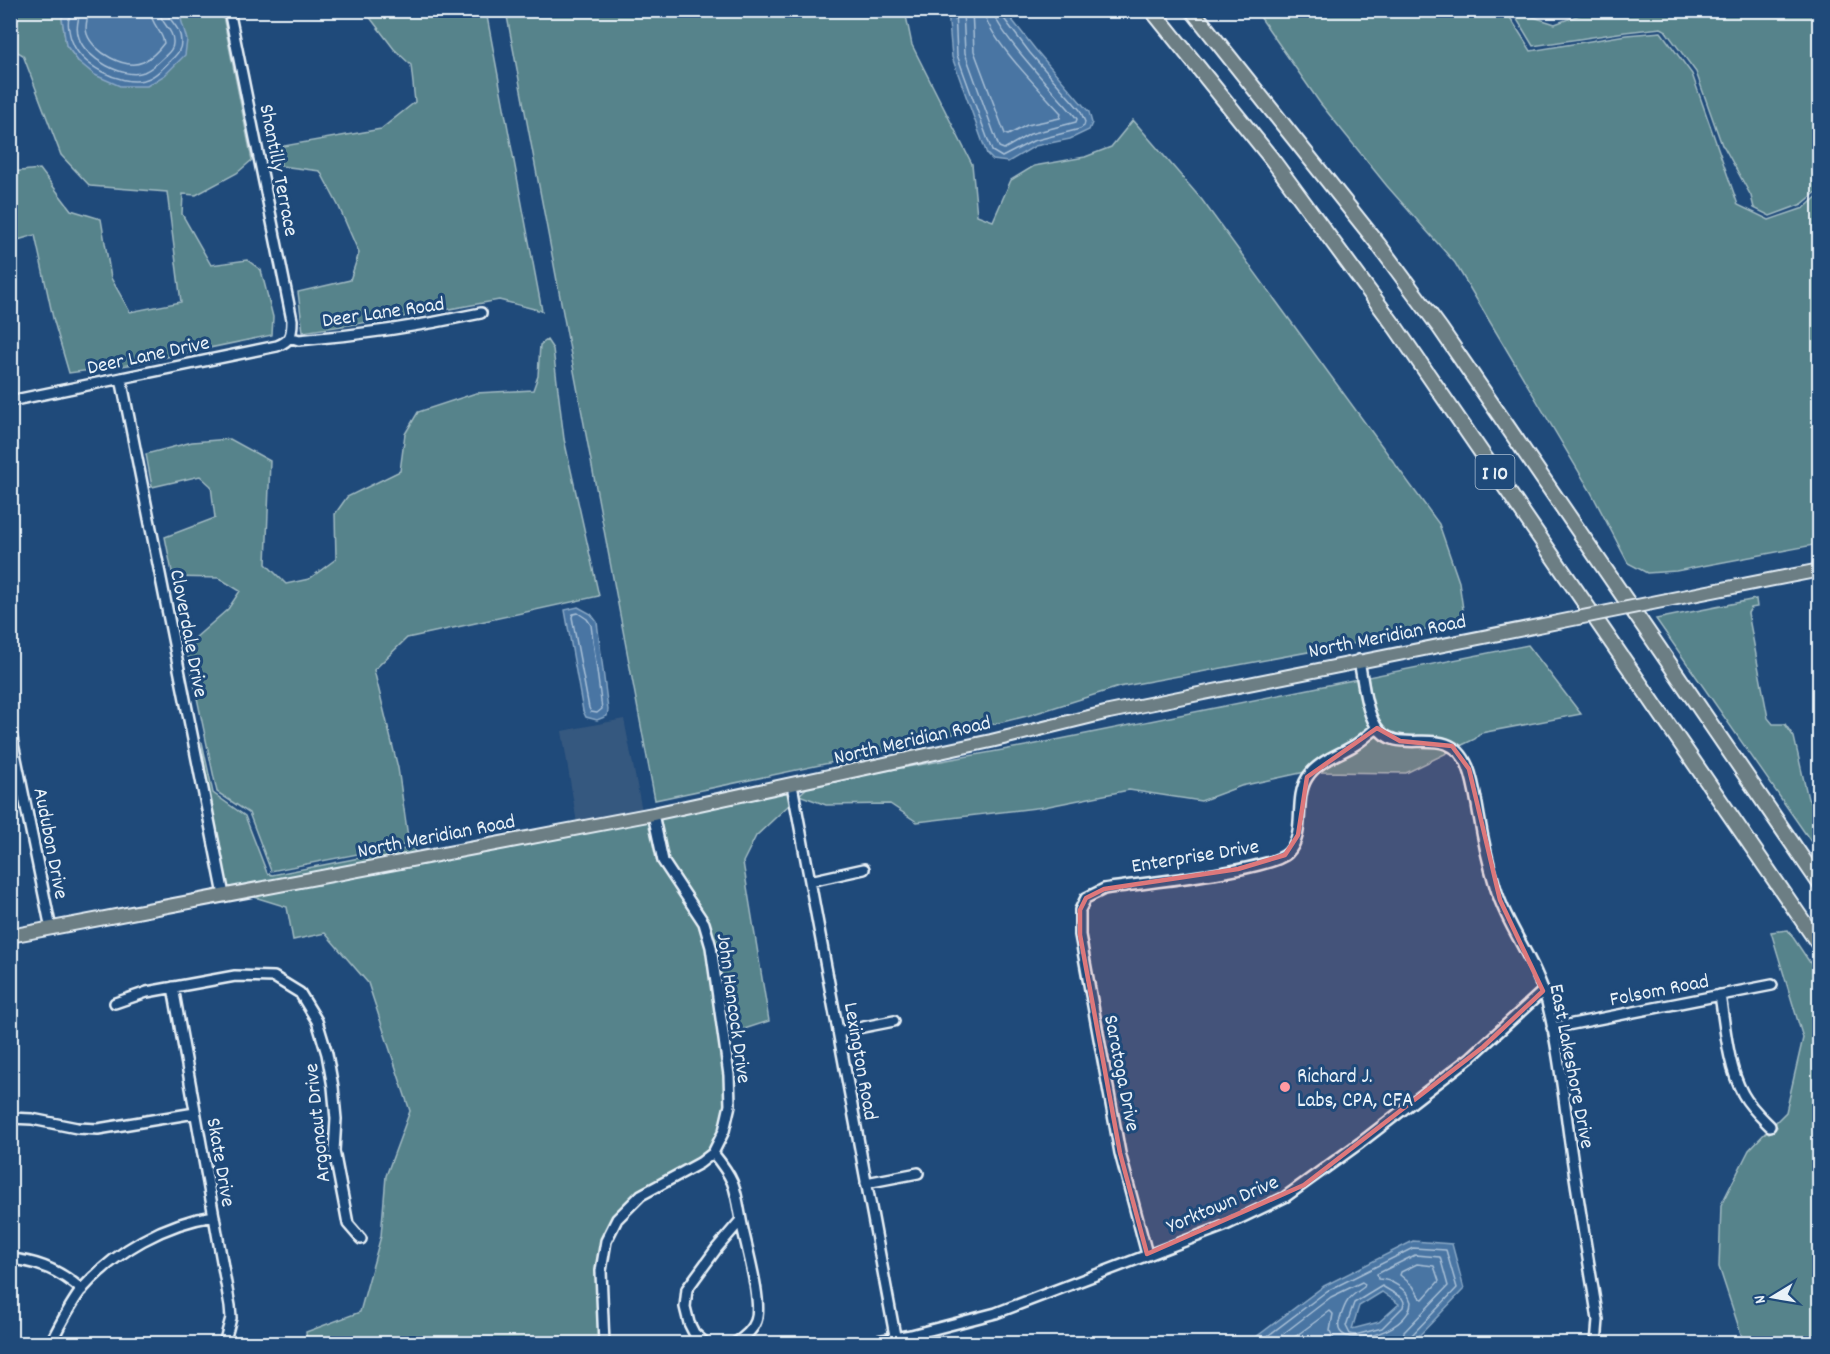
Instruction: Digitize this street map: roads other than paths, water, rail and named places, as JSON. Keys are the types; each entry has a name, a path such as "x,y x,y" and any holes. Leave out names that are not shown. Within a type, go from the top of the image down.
{"highway":[{"name":"I 10","path":"1152,10 1271,159 1396,328 1820,946"},
{"name":"I 10","path":"1192,10 1378,244 1433,319 1820,884"}],"main road":[{"name":"North Meridian Road","path":"10,936 653,814 1001,739 1108,712 1359,660 1820,570"}],"street":[{"name":"Shantilly Terrace","path":"229,10 291,320 290,337"},
{"name":"Deer Lane Road","path":"290,337 299,340 357,334 439,322 481,313"},
{"name":"Deer Lane Drive","path":"10,401 277,346 285,343 290,337"},
{"name":"Cloverdale Drive","path":"121,378 224,895"},
{"path":"1359,660 1369,707 1377,728"},
{"name":"Enterprise Drive","path":"1086,898 1104,889 1238,869 1272,861 1285,855 1293,846 1298,835 1300,802 1307,777 1323,763 1358,743 1377,728"},
{"name":"East Lakeshore Drive","path":"1377,728 1391,738 1400,741 1447,743 1458,750 1464,758 1473,783 1482,834 1496,888 1513,928 1538,975 1552,1028 1598,1320 1596,1344"},
{"name":"Audubon Drive","path":"10,729 51,929"},
{"name":"Lexington Road","path":"792,785 895,1340"},
{"name":"John Hancock Drive","path":"653,814 663,861 704,923 711,947 729,1075 730,1105 724,1131 713,1153"},
{"path":"810,881 864,869"},
{"name":"Saratoga Drive","path":"1086,898 1080,910 1080,935 1120,1153 1147,1254"},
{"name":"Argonaut Drive","path":"115,1003 133,996 235,976 274,977 300,993 317,1021 327,1054 336,1119 334,1151 348,1224 361,1239"},
{"name":"Folsom Road","path":"1552,1028 1772,985"},
{"name":"Skate Drive","path":"173,987 231,1317 224,1344"},
{"name":"Yorktown Drive","path":"860,1344 895,1340 996,1313 1224,1226 1285,1197 1304,1185 1484,1047 1543,991"},
{"path":"1720,995 1734,1072 1742,1093 1770,1126"},
{"path":"838,1032 894,1021"},
{"path":"10,1118 98,1129 195,1113"},
{"path":"604,1344 601,1271 606,1241 617,1219 641,1195 700,1163 713,1153 730,1175 735,1188 759,1306 756,1322 749,1333 734,1344"},
{"path":"866,1184 918,1173"},
{"path":"50,1344 82,1290 105,1268 142,1241 184,1222 214,1216"},
{"path":"706,1344 694,1333 689,1323 685,1307 687,1289 741,1220"},
{"path":"10,1259 26,1261 54,1270 82,1290"}],"water":[{"path":"68,11 169,11 181,19 187,40 185,55 165,75 147,86 120,86 95,75 78,61 66,45 62,18"},
{"path":"948,11 1005,11 1089,112 1092,123 1089,130 1070,139 1035,146 1008,162 993,160 987,154 952,57"},
{"path":"578,607 591,614 597,622 608,710 607,716 597,720 586,717 583,711 565,610"},
{"path":"1413,1241 1452,1244 1464,1289 1412,1343 1248,1343 1324,1286","holes":["1382,1292 1399,1304 1379,1322 1352,1329 1359,1306"]}],"place":[{"name":"Richard J. Labs, CPA, CFA","path":"1285,1087"}]}
